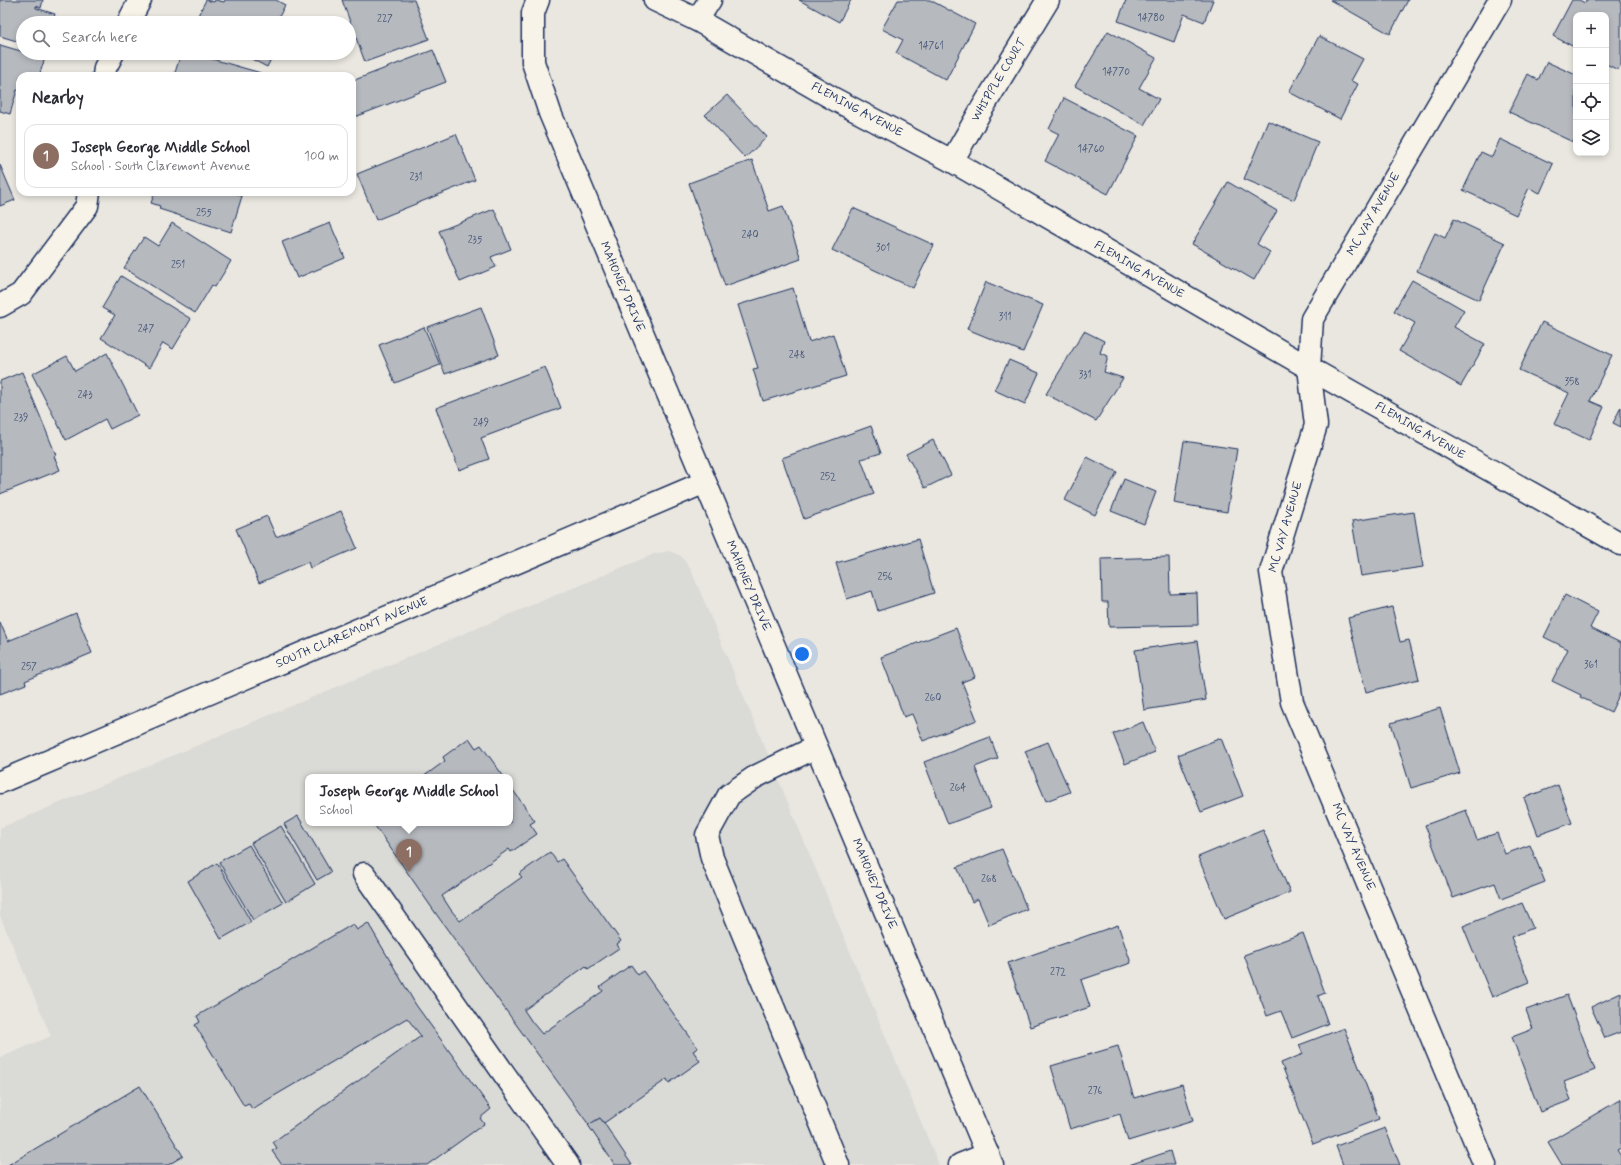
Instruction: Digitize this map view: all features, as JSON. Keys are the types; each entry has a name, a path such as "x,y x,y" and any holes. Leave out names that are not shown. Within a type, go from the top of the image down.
{"street":[{"path":"132,16 140,0"},
{"name":"MAHONEY DRIVE","path":"538,0 533,13 533,62 550,113 703,483 990,1160"},
{"name":"FLEMING AVENUE","path":"655,0 697,20 834,99 952,161 1308,368 1621,544"},
{"path":"697,20 710,0"},
{"name":"WHIPPLE COURT","path":"952,161 1048,0"},
{"name":"MC VAY AVENUE","path":"1485,1165 1292,702 1271,572 1316,425 1308,368 1312,319 1500,0"},
{"path":"104,72 109,60"},
{"path":"0,306 21,294 87,206 88,196"},
{"name":"SOUTH CLAREMONT AVENUE","path":"0,782 703,483"},
{"path":"816,747 755,777 729,795 707,835 712,858 838,1165"},
{"path":"364,874 568,1165"},
{"path":"960,1165 990,1160"}],"shaded area":[{"path":"669,551 681,556 691,570 939,1165 0,1165 0,1058 51,1036 0,916 0,828 654,554"}],"building":[{"path":"0,0 43,0 41,8 36,6 36,8 55,14 54,16 16,16 16,41 0,36"},
{"path":"206,0 224,2 225,0 276,0 285,5 280,16 198,16"},
{"path":"342,0 414,0 429,39 365,62 356,38 356,16 348,16"},
{"path":"799,0 851,0 839,22"},
{"path":"898,0 930,0 975,24 946,80 896,53 903,40 882,29"},
{"path":"1126,0 1213,0 1204,22 1184,14 1174,42 1118,21"},
{"path":"1330,0 1408,0 1390,34"},
{"path":"1572,0 1579,0 1585,3 1586,0 1621,0 1621,64 1618,70 1609,66 1609,12 1573,12 1573,46 1553,36"},
{"path":"1108,31 1156,58 1139,88 1159,99 1144,125 1075,86"},
{"path":"1319,36 1363,59 1351,81 1358,84 1340,119 1289,92"},
{"path":"0,45 16,50 16,60 44,60 40,72 16,72 16,93 10,114 0,111"},
{"path":"433,50 446,82 356,116 356,79"},
{"path":"179,60 216,60 258,72 175,72"},
{"path":"254,60 270,60 267,67"},
{"path":"1547,62 1573,74 1573,142 1509,112 1528,74 1538,80"},
{"path":"727,95 767,137 745,158 705,115"},
{"path":"1064,98 1138,136 1108,194 1045,161 1059,134 1049,129"},
{"path":"1268,121 1318,142 1294,200 1244,179"},
{"path":"456,134 475,180 376,220 357,174"},
{"path":"1500,139 1553,164 1540,193 1529,188 1516,215 1463,190 1481,152 1492,157"},
{"path":"752,160 769,211 783,206 801,259 725,286 689,183"},
{"path":"0,165 15,200 0,206"},
{"path":"1228,182 1277,211 1257,244 1270,252 1254,280 1192,244"},
{"path":"154,196 242,196 231,232 159,209 160,206 151,203"},
{"path":"853,208 934,245 913,288 832,250"},
{"path":"494,209 511,249 491,257 496,267 460,282 439,231"},
{"path":"1454,219 1505,243 1479,300 1417,271 1435,233 1445,238"},
{"path":"172,223 231,261 215,287 212,285 195,313 124,268 144,237 158,246"},
{"path":"330,223 345,258 297,278 282,242"},
{"path":"121,276 191,319 173,349 163,343 149,368 101,338 115,315 102,308"},
{"path":"1412,280 1464,310 1454,327 1485,344 1461,386 1399,351 1415,323 1394,311"},
{"path":"986,282 1043,305 1023,352 967,329"},
{"path":"793,288 809,342 833,334 846,376 763,401 753,369 758,368 738,305"},
{"path":"481,307 499,355 445,374 427,327"},
{"path":"1542,322 1612,355 1590,401 1604,407 1589,440 1554,424 1569,393 1519,370"},
{"path":"424,327 440,365 395,383 379,345"},
{"path":"1084,331 1104,341 1100,353 1108,356 1104,372 1123,378 1096,421 1046,394"},
{"path":"107,353 138,415 110,429 105,419 66,440 32,374 67,356 75,371"},
{"path":"1009,360 1039,373 1025,404 994,390"},
{"path":"545,367 561,408 481,438 489,459 459,470 436,408"},
{"path":"22,372 56,455 54,456 60,470 0,494 0,381"},
{"path":"1621,407 1621,427 1613,423"},
{"path":"871,426 881,453 861,459 874,494 804,519 782,458"},
{"path":"933,440 951,475 925,488 906,454"},
{"path":"1184,441 1237,449 1227,512 1174,503"},
{"path":"1087,457 1117,472 1095,515 1065,500"},
{"path":"1124,479 1156,492 1144,524 1111,511"},
{"path":"341,511 357,548 310,568 308,562 259,583 236,529 267,516 276,537"},
{"path":"1414,512 1423,567 1361,576 1352,521"},
{"path":"918,539 934,593 878,611 872,591 847,599 836,563"},
{"path":"1169,557 1170,594 1197,593 1198,625 1109,627 1108,602 1102,602 1101,559"},
{"path":"1565,595 1598,612 1590,628 1621,643 1621,691 1611,712 1552,681 1568,649 1544,637"},
{"path":"1392,607 1400,642 1409,640 1419,679 1366,692 1348,618"},
{"path":"76,613 92,653 25,681 26,684 0,694 0,622 8,641"},
{"path":"956,628 975,677 962,682 977,720 923,741 912,714 904,717 881,657"},
{"path":"1197,641 1206,700 1144,710 1135,650"},
{"path":"1440,708 1460,773 1411,788 1391,723"},
{"path":"1143,722 1155,752 1125,764 1113,734"},
{"path":"990,737 998,758 975,767 991,808 948,824 924,762"},
{"path":"469,738 476,748 481,745 502,774 427,774 445,761 443,757"},
{"path":"1221,738 1243,796 1201,812 1178,755"},
{"path":"1048,742 1070,792 1046,801 1025,751"},
{"path":"1558,785 1572,823 1538,835 1524,798"},
{"path":"513,790 535,821 530,824 537,834 511,852 509,849 442,896 451,910 460,921 522,877 519,874 550,852 557,862 562,859 621,941 617,944 619,948 588,969 586,966 524,1010 532,1022 542,1034 603,991 600,987 631,965 638,975 643,971 698,1048 693,1051 700,1061 669,1083 667,1079 604,1123 600,1118 589,1125 439,918 375,826 513,826"},
{"path":"1466,810 1477,840 1497,833 1505,854 1530,845 1545,882 1501,899 1495,883 1453,898 1425,825"},
{"path":"298,816 331,872 317,880 284,824"},
{"path":"281,826 315,884 286,902 251,843"},
{"path":"1263,830 1290,892 1224,919 1198,857"},
{"path":"249,845 283,903 253,920 219,862"},
{"path":"1002,849 1027,909 989,925 978,899 972,902 957,867"},
{"path":"217,863 251,922 221,939 188,881"},
{"path":"1522,903 1533,928 1511,937 1529,982 1492,997 1463,926"},
{"path":"368,923 416,1005 491,1109 480,1118 484,1124 427,1165 282,1165 272,1151 277,1148 273,1142 421,1036 407,1018 252,1109 249,1104 244,1106 195,1025 200,1022 197,1016 353,924 357,930"},
{"path":"1118,925 1131,963 1081,980 1090,1007 1030,1027 1008,963"},
{"path":"1303,933 1325,993 1318,996 1328,1024 1292,1038 1281,1011 1267,1016 1244,955"},
{"path":"1621,993 1621,1032 1605,1038 1591,1007"},
{"path":"1567,995 1595,1070 1564,1082 1571,1100 1540,1112 1512,1037 1533,1029 1526,1010"},
{"path":"1344,1028 1379,1119 1313,1144 1281,1063 1303,1054 1299,1045"},
{"path":"1118,1046 1134,1098 1182,1084 1193,1121 1128,1141 1120,1114 1070,1129 1051,1066"},
{"path":"140,1086 183,1156 168,1165 8,1165"},
{"path":"1621,1099 1621,1148 1617,1150 1621,1156 1621,1165 1562,1165 1548,1142"},
{"path":"600,1118 632,1165 615,1165 588,1125"},
{"path":"1385,1128 1400,1165 1343,1165 1336,1146"},
{"path":"1170,1151 1174,1165 1129,1165"}],"place":[{"name":"Joseph George Middle School","path":"409,872"}]}
